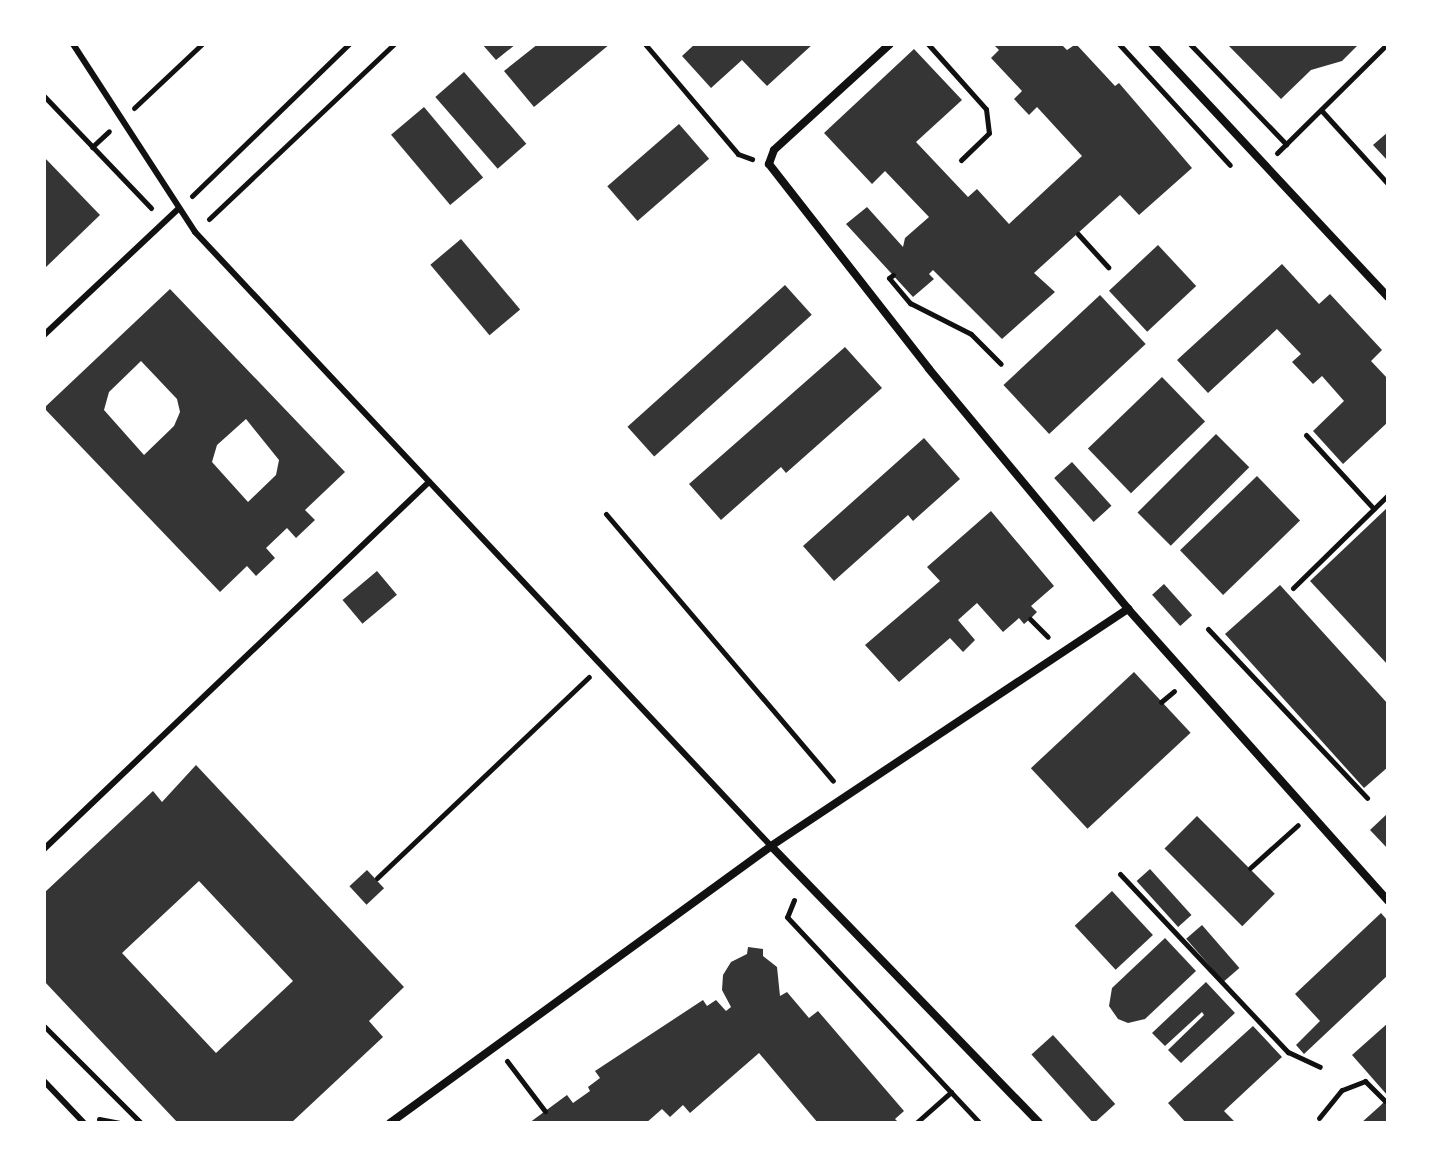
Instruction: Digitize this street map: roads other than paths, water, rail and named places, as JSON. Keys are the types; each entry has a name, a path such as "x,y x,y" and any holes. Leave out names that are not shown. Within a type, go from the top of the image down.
{"street":[{"path":"890,44 774,150 769,164 929,369 1128,609 1388,901"},
{"path":"1152,44 1388,297"},
{"path":"390,1123 771,846 1128,609"},
{"path":"771,846 1039,1123"}],"lane":[{"path":"73,44 120,121 195,232 771,846"},
{"path":"44,335 178,209"},
{"path":"44,849 429,482"},
{"path":"44,1081 84,1123"}]}
